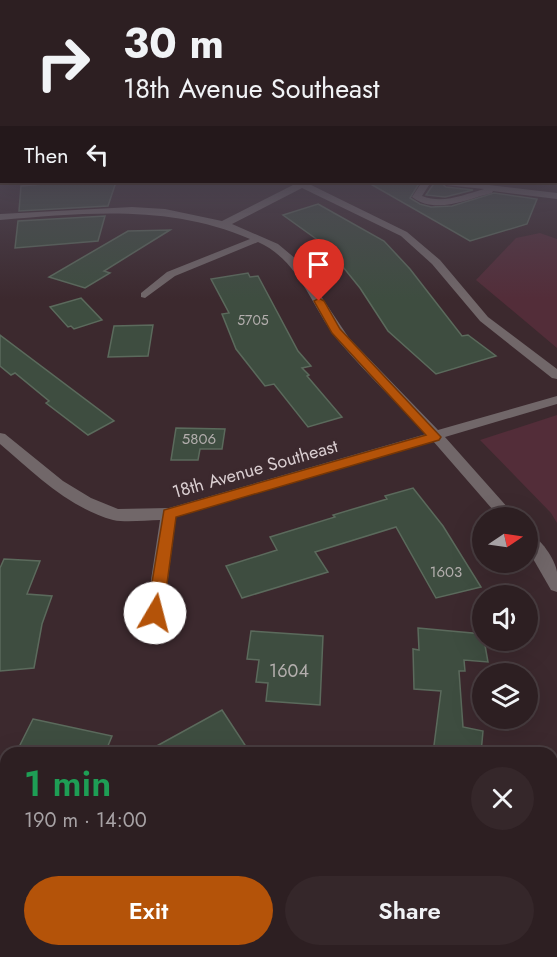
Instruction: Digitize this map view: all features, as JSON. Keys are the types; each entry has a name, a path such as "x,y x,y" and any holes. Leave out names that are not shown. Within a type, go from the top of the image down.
{"street":[{"path":"0,217 69,211 136,210 187,215 224,224 284,252 311,286 336,331 500,507"},
{"path":"224,224 251,210"},
{"path":"354,210 404,234 436,262 484,319 557,375"},
{"path":"145,295 171,274 258,238"},
{"name":"18th Avenue Southeast","path":"0,437 58,485 86,502 116,515 169,514 557,400"},
{"path":"152,633 169,514"},
{"path":"538,551 557,585"}],"shaded area":[{"path":"540,233 557,239 557,348 476,280 516,238"},
{"path":"557,415 557,523 551,513 480,440"}],"building":[{"path":"300,210 328,210 384,241 410,269 462,336 468,335 496,356 436,374 388,331 360,288 326,246 283,215"},
{"path":"415,210 533,210 527,224 470,241"},
{"path":"105,216 98,241 15,248 18,221"},
{"path":"170,230 104,271 110,273 85,288 49,277 128,231"},
{"path":"248,273 250,277 258,276 298,351 311,366 302,368 309,375 307,376 342,417 308,427 274,384 265,386 236,349 222,314 229,313 211,279"},
{"path":"81,298 102,320 74,329 71,326 68,327 50,307"},
{"path":"153,325 148,356 108,357 114,326"},
{"path":"0,335 114,421 88,435 46,403 49,401 15,373 11,375 0,366"},
{"path":"176,428 225,429 222,449 200,449 198,460 171,460"},
{"path":"413,488 443,526 480,585 472,585 472,589 436,598 396,527 315,552 328,572 242,598 226,566 277,550 270,537 387,499 385,496"},
{"path":"4,559 40,561 27,594 52,596 42,624 34,668 0,671 0,568"},
{"path":"418,628 472,633 472,651 486,651 488,662 464,660 465,671 459,671 463,727 483,731 482,747 434,747 441,691 414,689 413,649 419,650"},
{"path":"251,631 323,636 320,705 266,701 268,683 256,682 259,660 247,659"},
{"path":"222,710 245,745 242,747 155,747"},
{"path":"33,719 112,736 107,747 19,747"}],"route":[{"path":"155,613 169,514 434,437 336,331 319,301"}]}
